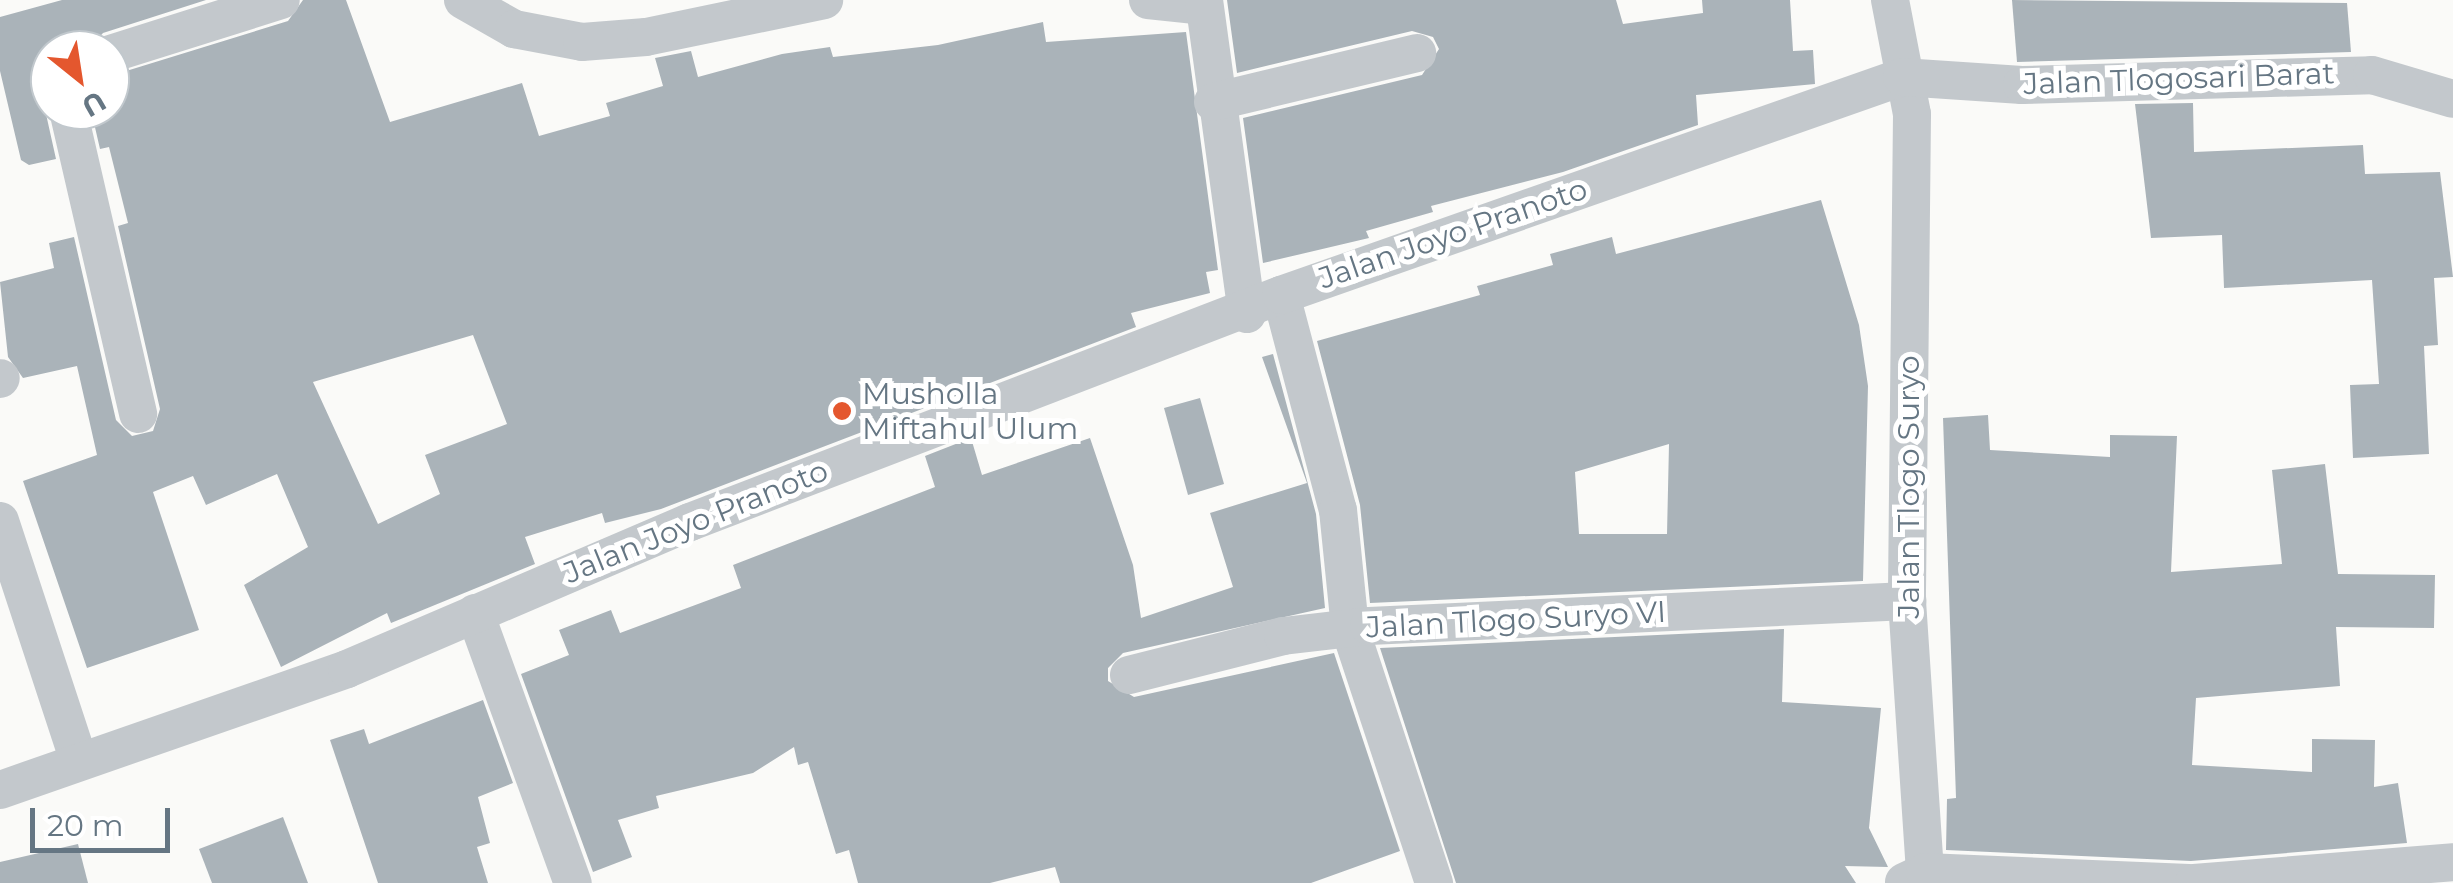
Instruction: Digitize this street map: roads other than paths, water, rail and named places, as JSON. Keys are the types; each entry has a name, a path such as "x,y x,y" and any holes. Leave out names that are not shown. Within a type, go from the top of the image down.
{"street":[{"path":"130,48 281,0"},
{"path":"463,0 486,20 544,39 646,38 725,10 824,0"},
{"path":"1148,0 1204,3 1213,102 1247,314"},
{"name":"Jalan Tlogo Suryo","path":"1890,0 1912,114 1907,601 1914,877"},
{"path":"1213,102 1416,53"},
{"name":"Jalan Tlogosari Barat","path":"1902,77 2022,84 2372,75 2453,99"},
{"name":"Jalan Joyo Pranoto","path":"0,790 346,669 753,497 1247,314 1281,295 1902,77"},
{"path":"73,130 138,414"},
{"path":"1281,295 1338,510 1350,629 1434,883"},
{"path":"0,521 78,760"},
{"name":"Jalan Tlogo Suryo VI","path":"1129,675 1284,636 1350,629 1907,601"},
{"path":"475,613 572,883"},
{"path":"1914,877 2195,883 2330,879 2453,862"}],"place":[{"name":"Musholla Miftahul Ulum","path":"842,411"}]}
